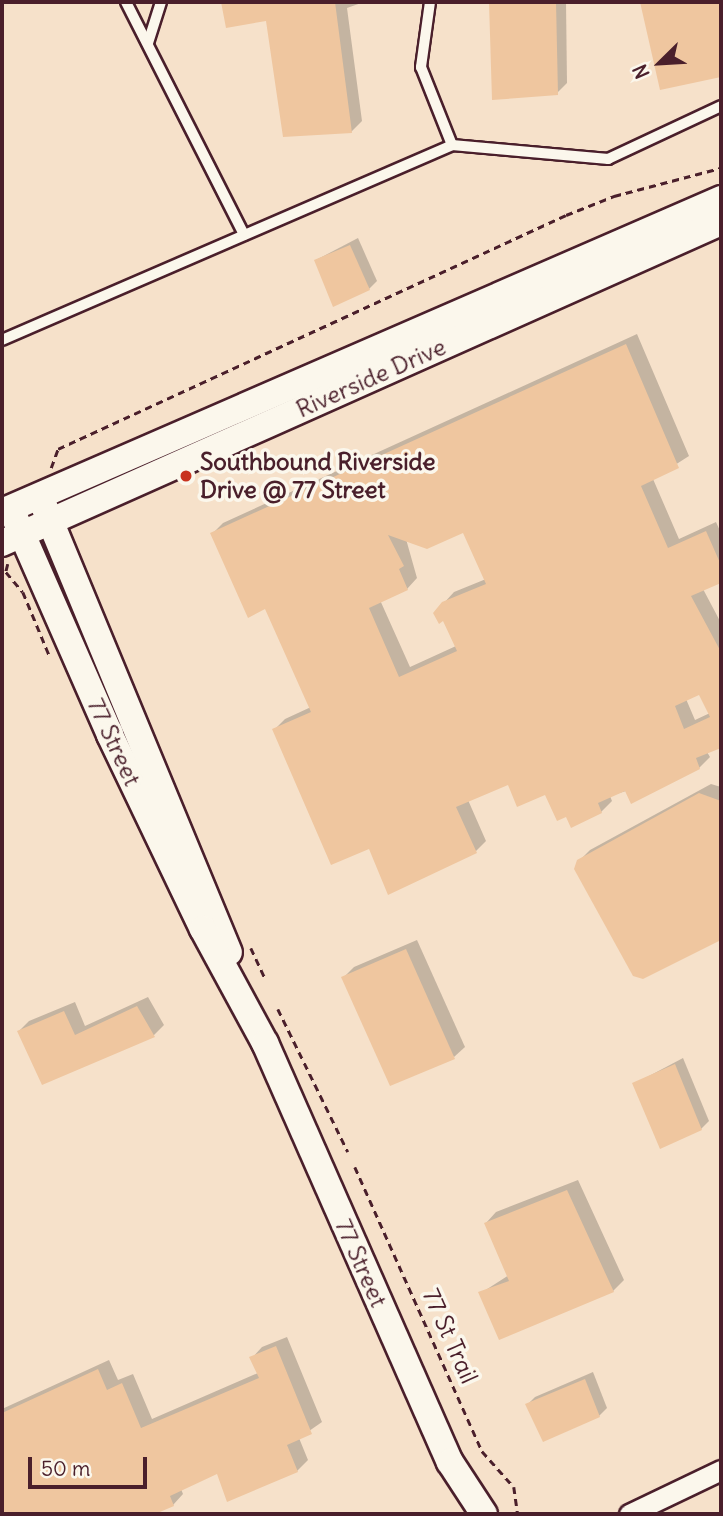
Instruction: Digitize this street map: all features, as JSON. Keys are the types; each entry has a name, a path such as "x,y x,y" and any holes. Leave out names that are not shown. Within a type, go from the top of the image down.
{"main road":[{"name":"Riverside Drive","path":"11,545 46,499 721,199"},
{"name":"Riverside Drive","path":"46,499 721,222"},
{"path":"6,511 46,499"},
{"name":"77 Street","path":"46,499 216,914 247,1007 450,1462 484,1514"},
{"name":"77 Street","path":"6,511 11,545 202,929 247,1007"}],"street":[{"path":"629,1514 721,1470"}],"lane":[{"path":"126,2 244,234"},
{"path":"148,43 160,2"},
{"path":"430,2 421,66 452,145"},
{"path":"2,340 452,145 608,159 721,106"}],"path":[{"path":"46,499 58,449 566,215 614,196 721,168"},
{"path":"11,545 6,572 23,592 50,657"},
{"path":"278,1009 348,1152"},
{"name":"77 St Trail","path":"355,1167 482,1451 514,1487 517,1514"}],"shaded area":[{"path":"2,2 721,2 721,1514 2,1514"}],"building":[{"path":"221,2 335,2 352,133 283,137 266,21 226,28"},
{"path":"489,2 556,2 558,95 492,100"},
{"path":"640,2 721,2 721,77 660,90"},
{"path":"350,245 370,290 333,307 314,260"},
{"path":"626,344 679,468 641,486 668,548 706,531 721,565 721,583 691,596 721,652 721,748 696,758 700,769 631,804 625,791 598,803 602,813 571,828 566,817 557,821 545,795 517,807 508,785 456,807 477,853 388,895 369,849 331,865 272,729 311,712 265,609 248,618 210,533","holes":["463,533 486,584 442,602 433,613 439,624 443,621 457,651 399,677 369,608 408,590 399,569 404,566 388,535 427,549","699,695 710,717 684,729 675,706"]},
{"path":"699,793 721,801 721,940 643,979 633,976 574,869 577,860"},
{"path":"406,949 455,1059 390,1086 341,977"},
{"path":"137,1006 155,1037 42,1085 17,1031 64,1011 75,1035"},
{"path":"675,1064 702,1130 660,1149 632,1083"},
{"path":"567,1190 614,1292 499,1340 478,1292 509,1281 484,1223"},
{"path":"276,1346 312,1434 287,1445 298,1472 227,1502 217,1474 170,1496 174,1506 155,1514 2,1514 2,1413 98,1369 107,1390 122,1383 141,1428 259,1378 249,1357"},
{"path":"585,1379 600,1417 543,1442 525,1404"}],"place":[{"name":"Southbound Riverside Drive @ 77 Street","path":"186,476"}]}
